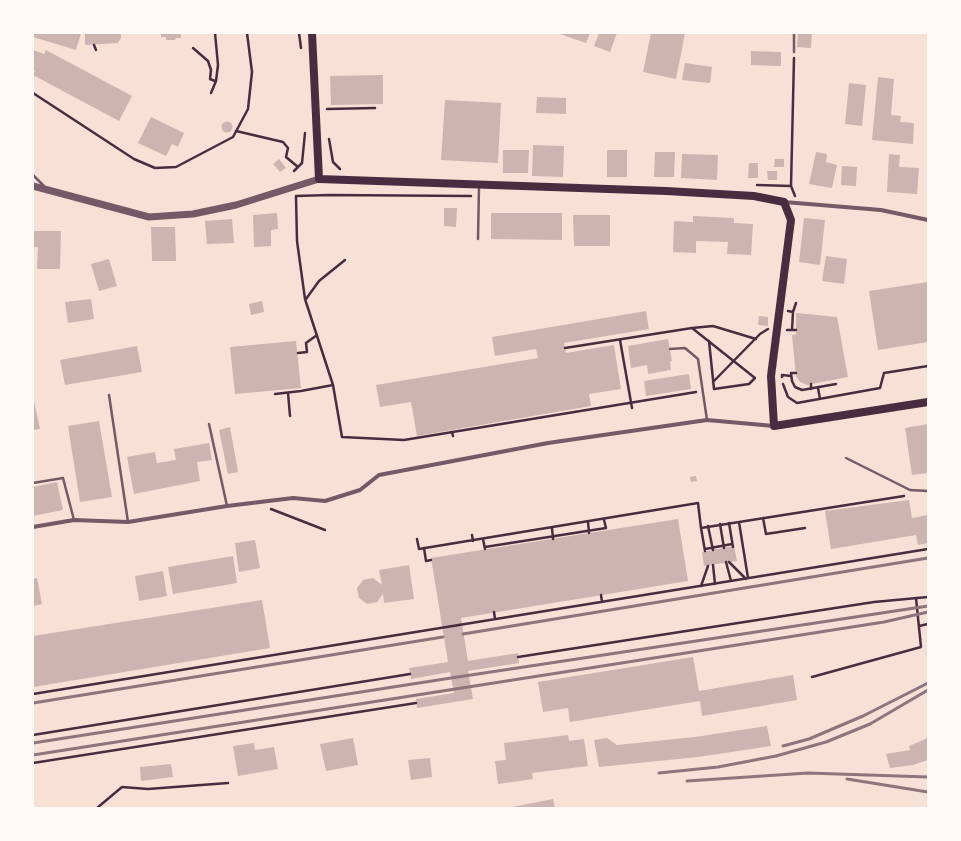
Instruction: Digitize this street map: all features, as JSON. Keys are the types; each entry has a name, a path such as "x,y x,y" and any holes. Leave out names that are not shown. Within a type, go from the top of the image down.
{"main road":[{"path":"312,33 319,179 479,184 754,196 784,202 791,220 771,376 774,426 928,402"}],"street":[{"path":"33,186 46,188 149,217 193,214 236,205 319,179"},
{"path":"784,202 881,210 928,220"},
{"path":"33,527 74,520 128,522 227,506 293,498 325,501 360,490 379,474 548,443 707,420 774,426"}],"lane":[{"path":"794,33 794,52"},
{"path":"33,175 46,188"},
{"path":"478,239 479,184"},
{"path":"670,349 685,348 698,359 704,391 707,420"},
{"path":"109,394 128,522"},
{"path":"209,424 227,506"},
{"path":"846,458 910,490 928,491"},
{"path":"33,483 63,478 74,520"}],"path":[{"path":"211,93 216,81 218,64 215,33"},
{"path":"33,93 134,159 155,168 176,167 232,137 248,110 252,72 247,33"},
{"path":"94,45 96,50"},
{"path":"193,48 208,61 211,70 210,79 216,81"},
{"path":"751,185 790,186 794,52"},
{"path":"327,103 327,116"},
{"path":"327,109 375,108"},
{"path":"236,131 283,142 288,148 286,157 298,167"},
{"path":"328,138 333,162 344,173"},
{"path":"479,196 296,196 297,241 305,299 333,385 342,437 404,440 630,402 749,384 755,378 692,328"},
{"path":"305,299 319,281 345,260"},
{"path":"786,330 794,330 793,312 796,303"},
{"path":"788,310 793,312"},
{"path":"565,348 713,326 756,339 713,382"},
{"path":"298,353 307,352 306,343 317,335"},
{"path":"620,340 632,408"},
{"path":"709,341 714,389"},
{"path":"791,376 782,375 783,385 788,397 797,403 880,388 884,373 928,366"},
{"path":"791,376 791,373 796,373"},
{"path":"791,376 792,381 798,389 802,390 836,384"},
{"path":"811,384 811,389"},
{"path":"275,394 333,385"},
{"path":"818,388 820,399"},
{"path":"288,393 290,416"},
{"path":"452,432 453,436"},
{"path":"701,528 906,496 910,490"},
{"path":"417,539 419,549 604,520 698,503 701,528 711,549"},
{"path":"650,507 651,511"},
{"path":"763,518 766,534 804,528"},
{"path":"484,539 485,548 553,538 606,528 604,520"},
{"path":"588,522 589,532"},
{"path":"739,522 747,579"},
{"path":"726,546 729,523"},
{"path":"720,524 726,546"},
{"path":"708,526 711,549"},
{"path":"552,528 553,538"},
{"path":"472,535 473,541"},
{"path":"711,549 726,546"},
{"path":"424,548 426,561 431,560"},
{"path":"33,694 928,549"},
{"path":"731,581 728,562 747,579"},
{"path":"713,565 715,584"},
{"path":"701,586 708,566"},
{"path":"601,595 602,602"},
{"path":"518,656 867,603 928,597"},
{"path":"812,677 921,647 916,598"},
{"path":"494,612 495,619"},
{"path":"919,626 928,624"},
{"path":"33,735 410,674"},
{"path":"33,763 416,703"},
{"path":"97,808 122,787 148,789 228,783"}],"building":[{"path":"33,33 81,33 76,50 33,37"},
{"path":"85,33 121,33 121,38 118,43 85,45"},
{"path":"161,33 181,33 181,38 166,40 166,37 161,37"},
{"path":"557,33 590,33 586,43"},
{"path":"599,33 617,33 610,52 594,46"},
{"path":"651,33 685,33 676,79 643,72"},
{"path":"798,33 812,33 811,48 797,47"},
{"path":"33,50 44,54 46,50 132,96 119,121 33,75 35,71 33,70"},
{"path":"751,51 781,52 781,66 751,65"},
{"path":"685,63 712,67 710,83 682,80"},
{"path":"383,75 383,104 331,105 330,76"},
{"path":"878,77 894,79 891,115 901,116 900,122 914,123 913,144 872,140"},
{"path":"849,83 866,85 862,126 845,124"},
{"path":"537,97 566,98 566,114 536,113"},
{"path":"445,100 501,103 498,163 441,160"},
{"path":"151,117 184,133 178,147 172,144 166,156 138,143"},
{"path":"225,122 229,122 231,123 231,131 225,132 222,129 222,125"},
{"path":"533,145 564,146 563,177 532,176"},
{"path":"503,150 529,150 528,173 503,173"},
{"path":"607,150 627,150 627,177 607,177"},
{"path":"655,152 675,152 674,177 654,177"},
{"path":"816,152 827,154 826,162 837,165 832,188 809,184"},
{"path":"682,154 718,155 717,180 681,178"},
{"path":"889,154 900,155 899,167 919,168 917,194 887,192"},
{"path":"279,159 286,168 280,172 273,164"},
{"path":"775,159 784,159 784,167 774,167"},
{"path":"749,163 758,163 758,178 748,178"},
{"path":"842,166 857,167 856,186 841,185"},
{"path":"767,171 777,171 777,180 768,180"},
{"path":"444,208 457,208 456,227 444,226"},
{"path":"277,213 278,229 271,230 271,246 254,247 253,215"},
{"path":"491,213 562,213 562,240 491,239"},
{"path":"573,215 610,215 610,246 574,246"},
{"path":"693,216 734,218 734,223 753,224 751,255 727,254 728,242 696,241 696,253 673,252 674,221 693,222"},
{"path":"804,218 825,220 820,265 799,262"},
{"path":"232,219 234,243 207,244 205,221"},
{"path":"151,227 175,227 176,261 152,261"},
{"path":"33,231 61,231 60,269 37,269 38,247 33,247"},
{"path":"826,256 847,259 844,284 822,281"},
{"path":"109,259 117,286 99,291 91,264"},
{"path":"928,282 928,342 878,350 869,291"},
{"path":"91,299 94,319 68,323 65,302"},
{"path":"262,301 264,312 251,315 249,304"},
{"path":"646,311 649,329 564,343 566,353 614,345 621,389 589,394 591,406 417,436 411,402 380,407 376,385 538,358 536,349 495,356 492,337"},
{"path":"796,313 837,317 848,377 807,385 800,382 796,376 792,335 796,334"},
{"path":"759,316 768,317 768,326 758,325"},
{"path":"668,339 672,361 670,362 671,370 648,374 647,365 631,368 628,346"},
{"path":"296,341 301,388 235,394 230,347"},
{"path":"137,346 142,372 65,385 60,360"},
{"path":"689,374 691,389 646,396 644,381"},
{"path":"33,401 40,429 33,430"},
{"path":"99,421 112,497 80,502 68,426"},
{"path":"928,424 928,473 912,475 905,428"},
{"path":"230,427 238,472 228,474 219,430"},
{"path":"209,443 212,460 197,462 200,481 134,494 127,457 155,452 157,463 176,460 174,449"},
{"path":"696,476 697,481 691,482 690,477"},
{"path":"57,482 63,510 33,516 33,487"},
{"path":"909,500 912,518 928,515 928,543 918,545 916,535 831,549 825,511"},
{"path":"678,519 688,581 461,618 468,661 518,653 519,663 468,671 473,699 417,708 416,699 454,693 450,672 411,679 410,674 409,668 448,662 431,558"},
{"path":"255,540 260,568 239,572 235,543"},
{"path":"734,546 737,561 704,566 702,552"},
{"path":"233,556 237,583 173,594 168,567"},
{"path":"409,565 414,599 384,603 383,594 377,602 367,604 359,598 357,588 363,580 373,578 382,585 379,570"},
{"path":"163,571 167,596 139,601 135,576"},
{"path":"37,578 42,604 33,606 33,579"},
{"path":"262,600 270,648 33,687 33,636"},
{"path":"693,657 699,691 793,675 797,700 702,716 700,701 570,722 568,708 543,712 538,682"},
{"path":"767,726 771,746 698,757 599,767 594,740 607,738 617,745 695,737"},
{"path":"568,735 569,741 584,739 588,766 532,773 533,779 498,784 495,761 506,760 504,743"},
{"path":"353,738 358,765 326,771 320,744"},
{"path":"928,738 928,760 913,765 890,768 886,754 910,750 909,746"},
{"path":"254,743 255,750 274,747 278,769 238,776 233,746"},
{"path":"430,758 432,777 411,780 408,760"},
{"path":"171,764 173,777 141,781 140,767"},
{"path":"553,799 555,808 512,807"}],"railway":[{"path":"463,634 928,558"},
{"path":"33,743 928,606"},
{"path":"33,755 884,622 928,612"},
{"path":"33,703 443,637"},
{"path":"783,746 809,739 863,716 928,683"},
{"path":"659,773 718,767 776,756 826,742 870,724 928,690"},
{"path":"687,781 808,773 928,777"},
{"path":"847,779 928,792"}]}
